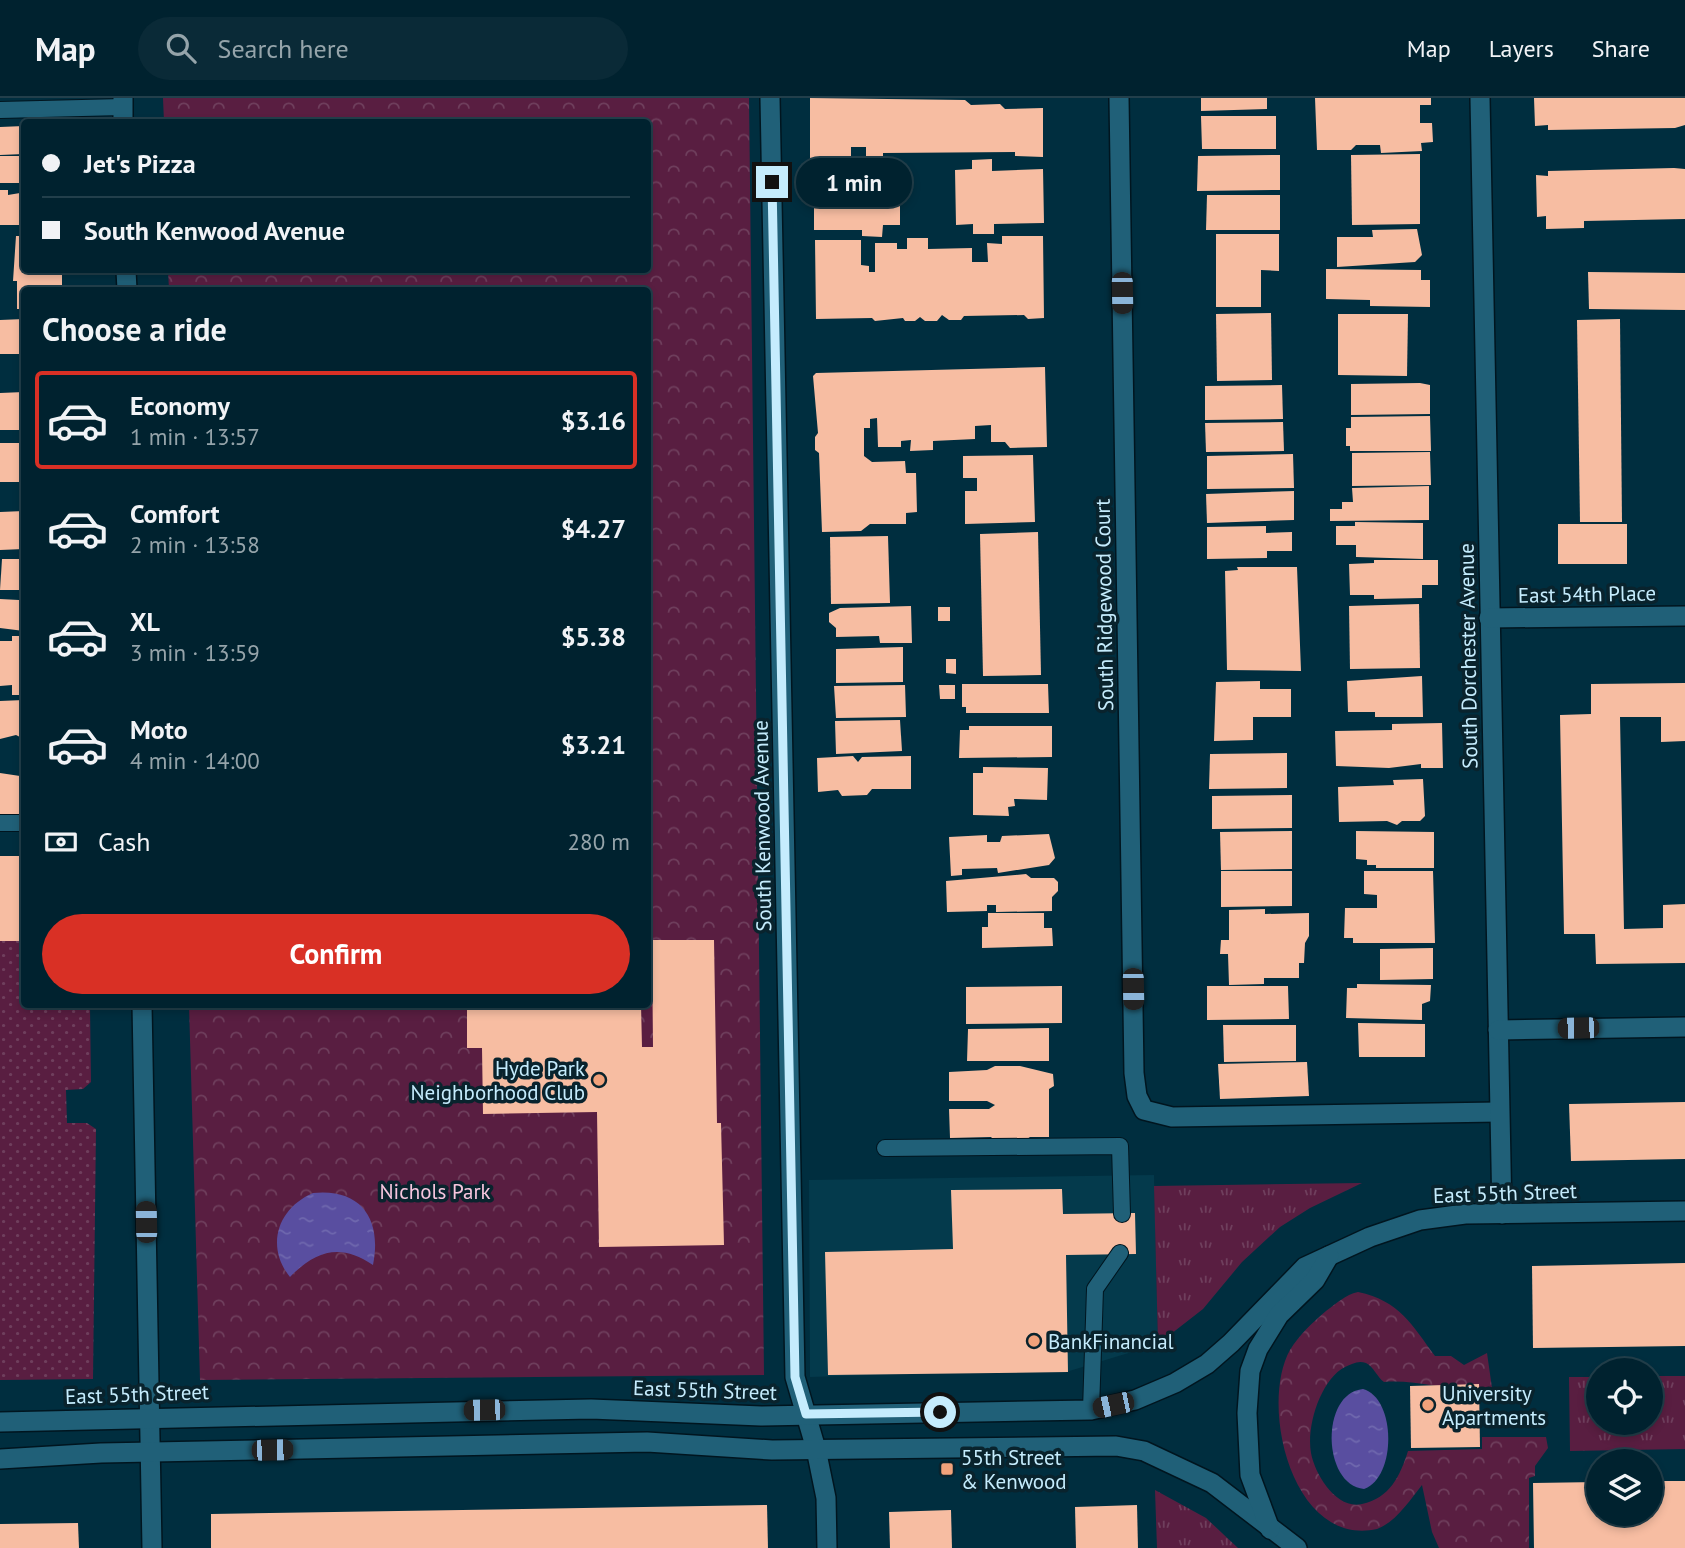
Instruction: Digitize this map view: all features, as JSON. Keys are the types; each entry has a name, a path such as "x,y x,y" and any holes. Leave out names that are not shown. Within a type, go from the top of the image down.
{"street":[{"name":"South Kenwood Avenue","path":"770,98 795,1377 816,1449 826,1498 827,1548"},
{"name":"South Ridgewood Court","path":"1119,98 1134,1073 1137,1096 1144,1110 1172,1117 1499,1112"},
{"name":"South Dorchester Avenue","path":"1480,98 1502,1214"},
{"name":"East 54th Place","path":"1489,618 1685,616"},
{"path":"142,1008 152,1548"},
{"path":"1498,1030 1685,1027"},
{"name":"East 55th Street","path":"0,1422 150,1416 591,1409 761,1416 1091,1410 1135,1400 1175,1383 1207,1364 1304,1267 1370,1237 1420,1220 1502,1214 1685,1211"},
{"path":"1270,1529 1250,1475 1247,1413 1250,1371 1258,1349 1279,1315 1315,1280 1329,1256"},
{"path":"0,1459 151,1452 647,1442 816,1449 1116,1446 1144,1451 1212,1483 1297,1548"}],"lane":[{"path":"0,110 123,109"},
{"path":"0,823 21,823"},
{"path":"884,1148 1120,1146 1122,1214"},
{"path":"1091,1410 1095,1289 1121,1253"}],"shaded area":[{"path":"1154,1175 1158,1344 1066,1372 994,1371 810,1377 809,1180"}],"green space":[{"name":"Nichols Park","path":"163,98 749,98 764,1375 200,1380 189,1008 651,1008 651,287 169,287 168,273 651,273 651,119 164,119"},
{"path":"0,941 21,941 21,1008 90,1008 91,1082 83,1089 66,1090 67,1123 87,1123 96,1129 93,1379 0,1380"},
{"path":"1362,1183 1310,1208 1280,1227 1242,1262 1203,1309 1158,1344 1154,1186"},
{"path":"1358,1292 1385,1301 1395,1308 1412,1324 1435,1356 1451,1356 1464,1365 1487,1353 1492,1388 1465,1389 1384,1382 1366,1363 1358,1362 1345,1367 1336,1373 1322,1392 1313,1417 1311,1453 1322,1480 1344,1502 1362,1504 1387,1491 1401,1469 1408,1451 1482,1449 1482,1437 1546,1437 1548,1448 1535,1466 1535,1476 1529,1478 1529,1548 1439,1548 1432,1532 1422,1485 1396,1516 1377,1529 1348,1529 1323,1517 1304,1495 1290,1467 1281,1436 1281,1374 1290,1350 1306,1329 1338,1302"},
{"path":"1663,1376 1685,1376 1685,1449 1570,1451 1569,1377 1586,1377 1586,1435 1663,1435"},
{"path":"1155,1490 1206,1518 1238,1548 1157,1548"}],"water":[{"path":"313,1193 344,1196 365,1210 374,1234 373,1265 350,1254 329,1253 309,1261 290,1277 278,1253 279,1229 291,1208"},
{"path":"1363,1389 1374,1395 1382,1407 1387,1421 1388,1438 1382,1470 1375,1482 1364,1489 1350,1484 1340,1472 1334,1457 1332,1439 1333,1421 1339,1406 1349,1394"}],"building":[{"path":"810,98 965,100 971,105 1000,104 1005,109 1043,108 1043,157 1015,156 1015,152 883,153 883,157 866,158 866,147 851,147 851,159 810,160"},
{"path":"1201,98 1267,98 1267,109 1201,111"},
{"path":"1315,98 1431,98 1431,105 1420,105 1420,123 1432,123 1433,142 1421,143 1422,151 1381,153 1380,145 1356,145 1351,150 1317,150"},
{"path":"1534,98 1685,98 1685,125 1675,128 1548,130 1548,125 1535,126"},
{"path":"1201,116 1276,116 1276,149 1202,149"},
{"path":"21,126 21,154 0,155 0,127"},
{"path":"1420,154 1420,224 1352,225 1351,155"},
{"path":"1280,155 1280,190 1197,191 1198,156"},
{"path":"0,156 21,156 21,183 0,183"},
{"path":"992,159 992,171 1043,169 1044,223 994,224 994,234 973,234 973,224 956,225 955,170 972,169 972,160"},
{"path":"862,161 885,161 885,171 900,171 900,225 883,225 882,237 862,236 862,230 814,230 814,173 862,173"},
{"path":"1685,169 1685,219 1584,221 1584,228 1546,229 1546,216 1537,217 1536,175 1548,176 1548,171"},
{"path":"21,189 21,225 0,225 0,190 8,190 8,195 20,193"},
{"path":"1207,195 1280,195 1280,230 1206,230"},
{"path":"1417,229 1422,255 1415,262 1337,267 1337,237 1373,237 1372,230"},
{"path":"1216,234 1279,234 1279,271 1261,270 1261,307 1216,307"},
{"path":"16,236 21,236 21,273 62,273 62,287 21,287 21,309 17,309 17,281 13,281"},
{"path":"1002,236 1043,236 1044,318 1028,319 1024,315 964,316 961,320 949,320 942,315 937,321 925,321 920,317 915,321 905,321 903,318 875,321 872,318 816,319 815,240 861,240 861,265 869,266 869,272 875,272 875,243 897,243 897,249 907,249 907,238 928,238 928,249 972,248 972,262 988,262 987,243 1002,244"},
{"path":"1326,269 1421,270 1421,280 1430,280 1430,307 1370,306 1370,300 1326,299"},
{"path":"1588,272 1685,273 1685,310 1589,309"},
{"path":"1271,313 1272,380 1217,381 1216,314"},
{"path":"1338,314 1408,314 1407,376 1338,375"},
{"path":"21,319 21,354 0,354 0,320"},
{"path":"1620,319 1622,522 1580,522 1577,320"},
{"path":"1045,367 1047,447 1010,448 1005,442 991,442 991,425 975,426 975,439 933,441 933,450 910,451 911,440 901,441 901,447 878,447 877,418 870,419 870,428 864,428 864,456 872,462 905,461 906,473 916,473 917,512 906,513 906,524 870,524 861,531 822,532 819,453 815,450 815,437 818,433 813,376 816,373"},
{"path":"1351,384 1430,385 1430,414 1351,415"},
{"path":"1282,385 1283,419 1205,420 1205,386"},
{"path":"21,392 21,430 0,430 0,393"},
{"path":"1430,416 1431,451 1350,451 1350,446 1346,446 1346,428 1351,428 1351,417"},
{"path":"1283,422 1284,451 1206,452 1205,423"},
{"path":"0,443 21,443 21,482 0,482"},
{"path":"1430,452 1431,485 1352,486 1352,453"},
{"path":"1293,454 1294,488 1207,489 1207,456"},
{"path":"1033,455 1035,522 965,524 965,491 977,491 977,478 963,478 963,456"},
{"path":"1429,486 1429,520 1330,521 1330,509 1342,509 1342,502 1353,502 1352,488"},
{"path":"1294,491 1294,520 1207,523 1206,494"},
{"path":"21,511 21,549 0,550 0,512"},
{"path":"1355,522 1423,523 1423,559 1356,557 1356,545 1336,545 1336,526 1355,526"},
{"path":"1558,524 1627,524 1627,564 1558,564"},
{"path":"1266,526 1266,533 1292,532 1292,551 1267,551 1267,558 1207,559 1207,527"},
{"path":"1038,532 1041,675 983,676 980,534"},
{"path":"888,536 890,603 831,604 830,537"},
{"path":"2,559 21,559 21,590 0,590"},
{"path":"1374,560 1438,560 1438,585 1422,585 1422,598 1374,599 1374,595 1350,595 1349,564 1374,563"},
{"path":"1237,567 1297,567 1301,671 1227,670 1225,571 1238,570"},
{"path":"21,598 21,631 0,628 0,599"},
{"path":"1419,604 1420,668 1350,669 1349,606"},
{"path":"911,606 912,643 880,643 879,636 836,637 836,628 829,622 829,613 840,608"},
{"path":"938,607 950,607 950,621 938,621"},
{"path":"12,636 21,636 21,695 12,695 12,685 0,686 0,641 12,641"},
{"path":"903,647 903,682 836,683 836,649"},
{"path":"946,659 956,659 956,674 946,673"},
{"path":"1422,676 1423,717 1375,717 1375,712 1348,712 1347,681"},
{"path":"1260,681 1260,689 1291,689 1291,717 1253,717 1253,740 1214,741 1216,682"},
{"path":"1685,683 1685,741 1661,742 1661,717 1620,717 1624,929 1663,928 1663,905 1685,904 1685,963 1596,964 1595,934 1564,934 1560,715 1591,714 1591,684"},
{"path":"962,684 1048,684 1049,713 966,713 966,707 962,707"},
{"path":"905,685 906,717 836,718 834,686"},
{"path":"939,685 955,685 955,699 940,699"},
{"path":"21,700 21,738 16,735 0,739 0,701"},
{"path":"900,720 902,751 836,754 835,721"},
{"path":"1442,723 1443,768 1421,768 1421,764 1389,768 1336,766 1335,731 1392,730 1392,724"},
{"path":"969,726 1052,726 1052,757 959,758 960,730 969,730"},
{"path":"1287,753 1287,788 1209,789 1210,754"},
{"path":"853,756 858,762 862,757 911,756 911,789 872,789 867,795 842,796 838,790 818,792 817,758"},
{"path":"983,767 1048,768 1047,800 1014,799 1015,806 1008,807 1009,816 973,815 973,773 983,773"},
{"path":"0,773 20,776 21,814 0,815"},
{"path":"1423,779 1425,816 1420,821 1402,821 1397,825 1387,821 1339,822 1338,787 1394,785 1393,780"},
{"path":"1292,795 1292,828 1212,829 1212,796"},
{"path":"1292,831 1292,869 1221,870 1220,832"},
{"path":"1356,831 1434,832 1434,868 1376,868 1376,865 1367,865 1367,860 1356,859"},
{"path":"1049,834 1055,858 1049,865 998,873 997,868 962,869 962,875 951,876 949,837 987,835 987,842 1000,842 1002,836"},
{"path":"0,856 21,856 21,941 0,941"},
{"path":"1221,871 1292,871 1292,906 1221,907"},
{"path":"1364,871 1433,871 1435,943 1353,943 1353,938 1344,938 1345,908 1377,908 1377,895 1364,894"},
{"path":"1026,874 1031,878 1054,878 1058,882 1058,891 1052,897 1052,911 996,912 996,905 987,905 987,911 947,912 946,881"},
{"path":"1265,909 1265,914 1309,913 1309,936 1305,943 1304,963 1299,963 1299,978 1264,978 1264,984 1229,985 1228,954 1220,954 1221,940 1229,940 1229,910"},
{"path":"988,913 1044,913 1044,928 1052,928 1053,946 982,948 982,927 988,927"},
{"name":"Hyde Park Neighborhood Club","path":"652,940 714,940 717,1123 721,1123 724,1245 599,1247 597,1112 483,1114 482,1048 467,1048 467,1008 641,1008 642,1047 653,1047"},
{"path":"1433,948 1433,979 1380,980 1380,949"},
{"path":"1357,984 1431,985 1430,1001 1422,1004 1422,1020 1346,1018 1347,988 1357,988"},
{"path":"1062,986 1062,1023 966,1024 966,987"},
{"path":"1207,986 1288,986 1289,1019 1207,1020"},
{"path":"1358,1023 1425,1024 1425,1057 1359,1057"},
{"path":"1223,1025 1296,1025 1296,1061 1224,1062"},
{"path":"1049,1028 1049,1061 967,1061 968,1029"},
{"path":"1307,1062 1309,1096 1220,1099 1218,1064"},
{"path":"995,1066 1020,1066 1053,1074 1054,1086 1049,1089 1049,1137 1030,1137 1021,1143 997,1143 991,1137 950,1138 949,1109 989,1109 995,1105 987,1101 949,1101 949,1072 987,1070"},
{"path":"1685,1102 1685,1159 1571,1161 1569,1104"},
{"path":"1062,1189 1063,1214 1135,1213 1136,1254 1066,1255 1068,1372 828,1375 825,1252 953,1249 951,1190"},
{"path":"1685,1263 1685,1346 1533,1348 1532,1266"},
{"path":"1479,1384 1480,1447 1411,1448 1410,1386"},
{"path":"1663,1481 1685,1481 1685,1548 1534,1548 1533,1483 1586,1482 1586,1526 1663,1526"},
{"path":"767,1505 768,1548 211,1548 211,1514"},
{"path":"1137,1505 1138,1548 1076,1548 1075,1507"},
{"path":"951,1510 952,1548 890,1548 889,1512"},
{"path":"78,1523 79,1548 0,1548 0,1524"}],"place":[{"name":"Hyde Park Neighborhood Club","path":"599,1080"},
{"name":"BankFinancial","path":"1034,1341"},
{"name":"University Apartments","path":"1428,1405"},
{"name":"55th Street & Kenwood","path":"947,1469"}],"route":[{"path":"772,182 795,1377 806,1414 940,1412"}]}
